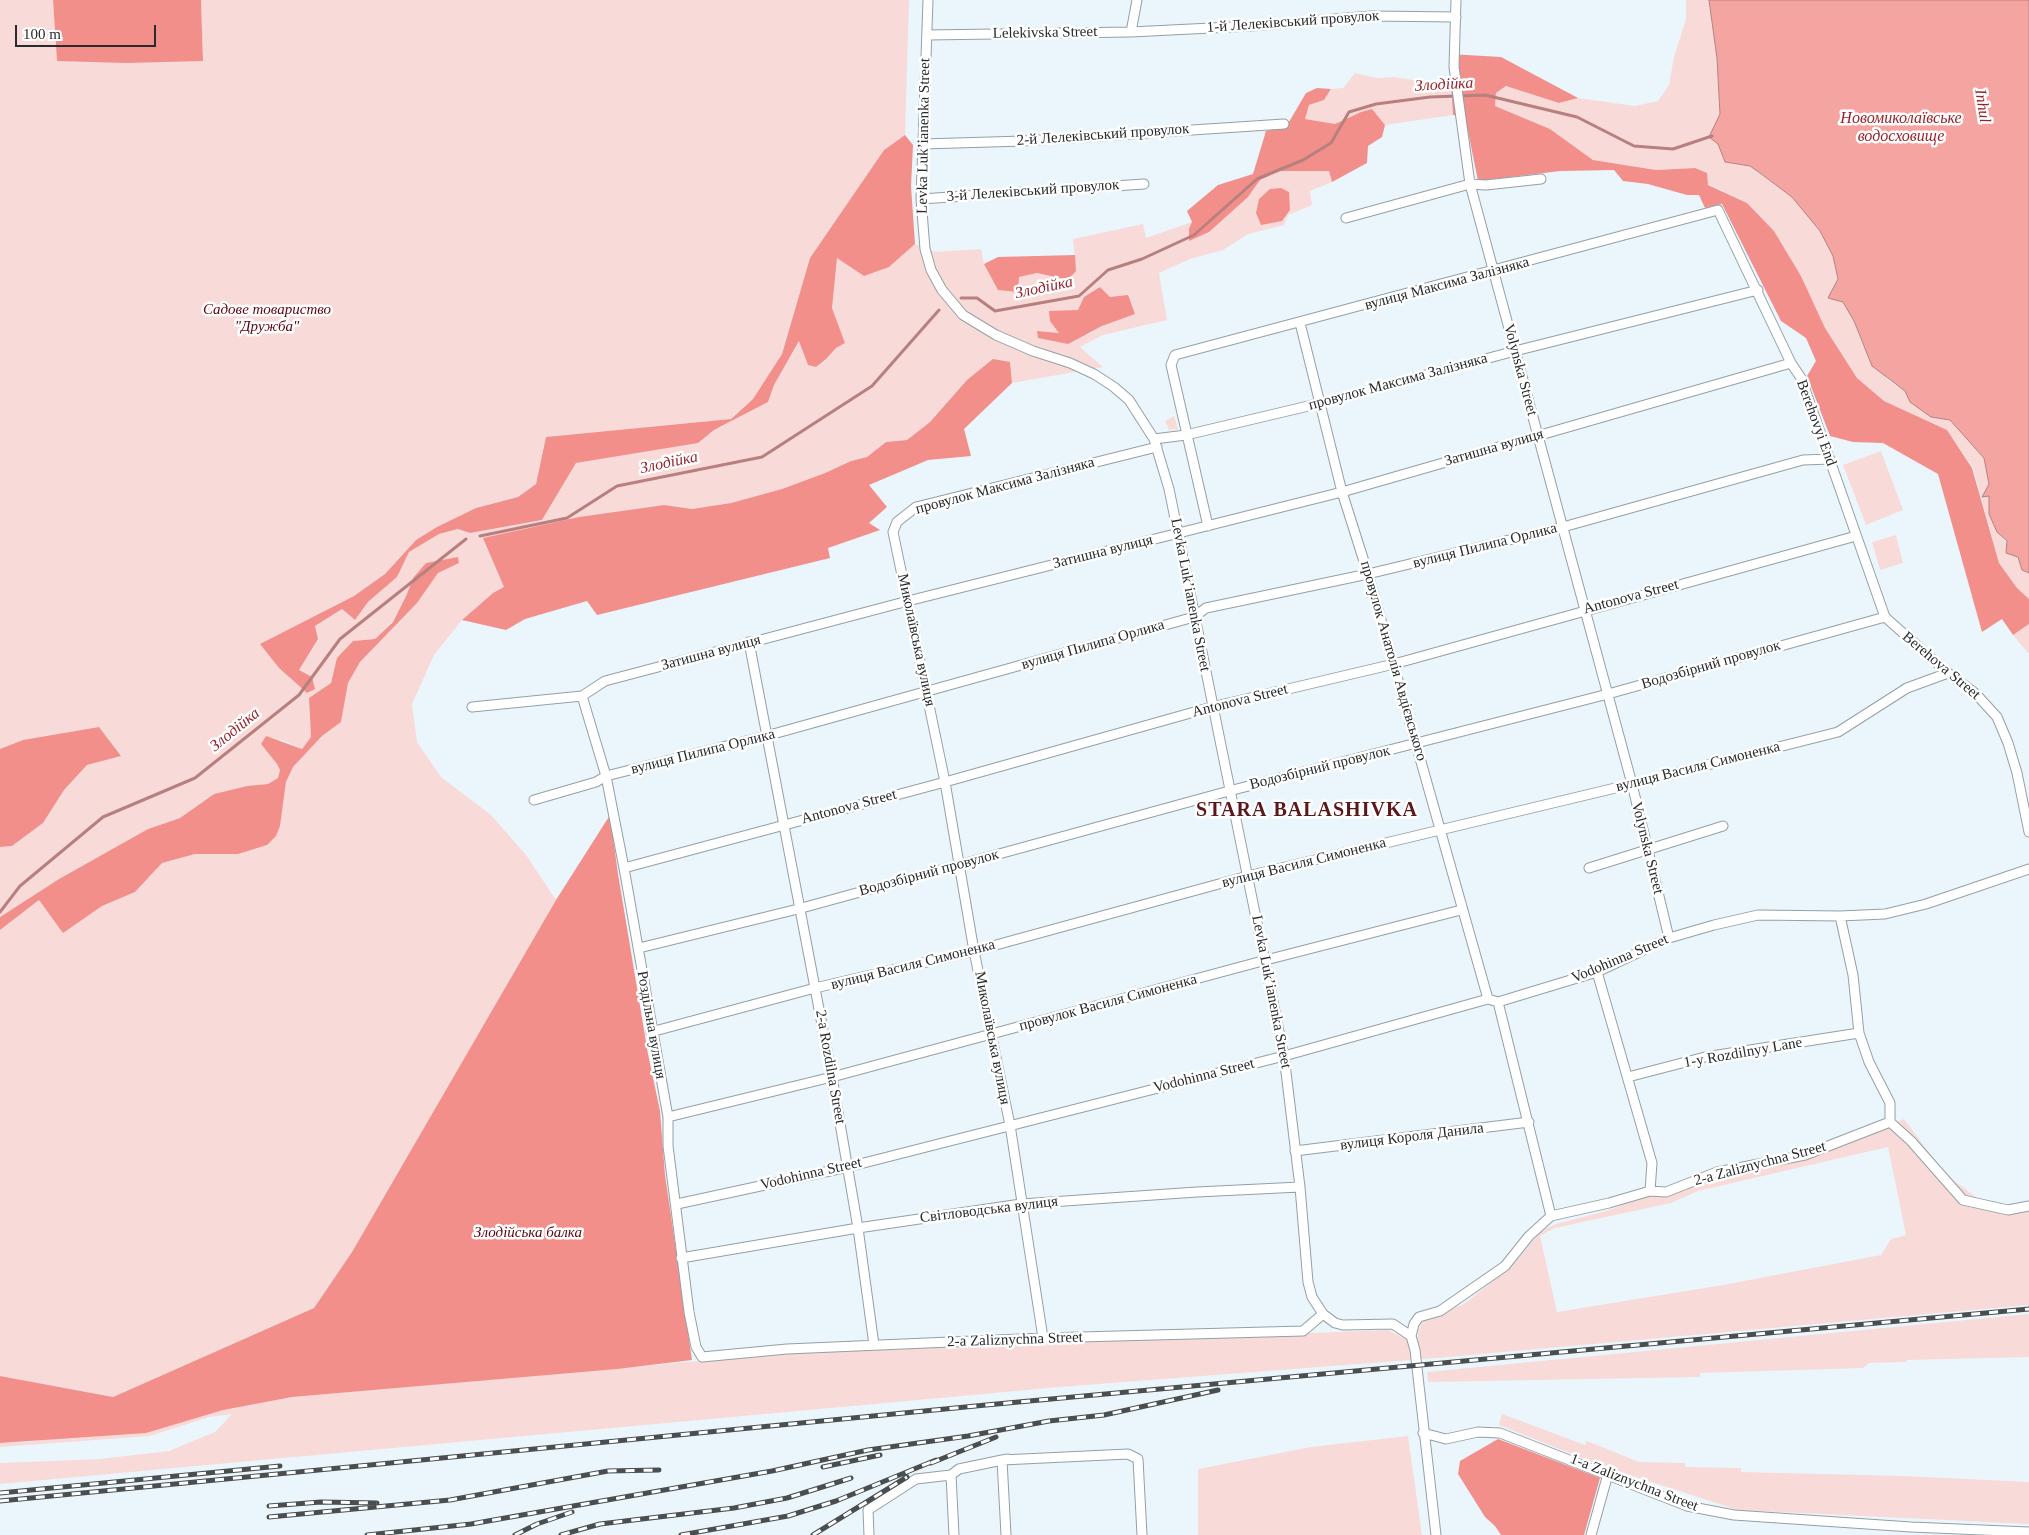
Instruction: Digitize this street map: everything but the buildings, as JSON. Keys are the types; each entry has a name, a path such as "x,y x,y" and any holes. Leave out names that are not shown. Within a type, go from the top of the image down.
{"street":[{"name":"Levka Lukʼianenka Street","path":"928,0 921,199 925,250 930,270 942,290 963,315 996,335 1094,374 1129,400 1156,443 1178,533 1229,791 1266,960 1284,1056 1300,1187 1308,1282 1316,1305 1323,1314"},
{"path":"1131,32 1137,0"},
{"name":"Volynska Street","path":"1456,0 1454,67 1470,184 1563,527 1583,610 1632,784 1670,938"},
{"name":"1-й Лелеківський провулок","path":"1131,32 1250,26 1372,16 1456,17"},
{"name":"Lelekivska Street","path":"927,35 1131,32"},
{"name":"2-й Лелеківський провулок","path":"922,144 1024,141 1284,124"},
{"path":"1346,218 1470,184 1486,185 1541,179"},
{"name":"3-й Лелеківський провулок","path":"921,199 1144,184"},
{"name":"вулиця Максима Залізняка","path":"1186,435 1171,365 1175,354 1300,323 1718,210"},
{"name":"Berehovyi End","path":"1718,210 1758,290 1791,363 1802,378 1884,617"},
{"name":"провулок Максима Залізняка","path":"893,532 897,522 916,507 1186,435 1322,403 1515,351 1758,290"},
{"name":"провулок Анатолія Авдієвського","path":"1300,323 1322,403 1342,492 1394,664 1461,910 1488,1000"},
{"name":"Затишна вулиця","path":"472,707 582,696 605,681 749,642 1342,492 1538,434 1791,363"},
{"path":"1186,435 1208,526"},
{"name":"вулиця Пилипа Орлика","path":"534,800 596,782 606,776 766,736 1194,617 1206,608 1368,574 1563,527 1803,460 1830,459"},
{"name":"Миколаївська вулиця","path":"893,532 945,782 974,951 1010,1125 1043,1338"},
{"name":"Antonova Street","path":"624,868 945,782 1212,707 1394,664 1583,610 1856,536"},
{"name":"Berehova Street","path":"1884,617 1948,673 1976,694 1997,717 2017,773 2029,832"},
{"name":"Водозбірний провулок","path":"639,948 798,909 1229,791 1608,694 1884,617"},
{"name":"2-a Rozdilna Street","path":"749,642 848,1167 874,1346"},
{"name":"вулиця Василя Симоненка","path":"651,1032 815,988 974,951 1248,876 1632,784 1838,732 1907,688 1948,673"},
{"name":"Роздільна вулиця","path":"582,696 606,776 639,948 651,1032 668,1116 668,1146 677,1204 681,1258 696,1347 702,1357"},
{"path":"1589,868 1723,826"},
{"name":"Vodohinna Street","path":"677,1204 848,1167 1284,1056 1488,1000 1498,1002 1597,972 1670,938 1758,915 1840,916 1885,914 2029,869"},
{"name":"провулок Василя Симоненка","path":"668,1116 832,1077 1266,960 1461,910"},
{"path":"1840,916 1853,974 1859,1033 1869,1062 1890,1103 1890,1122 1963,1200 2008,1210 2029,1206"},
{"path":"1597,972 1652,1163 1650,1191"},
{"path":"1498,1002 1551,1216"},
{"name":"1-y Rozdilnyy Lane","path":"1628,1077 1705,1057 1859,1033"},
{"name":"вулиця Короля Данила","path":"1296,1151 1529,1122"},
{"name":"2-a Zaliznychna Street","path":"1411,1336 1414,1324 1419,1317 1440,1311 1505,1266 1529,1236 1551,1216 1609,1203 1650,1191 1666,1192 1717,1172 1805,1155 1890,1122"},
{"name":"Світловодська вулиця","path":"681,1258 858,1228 1021,1204 1300,1187"},
{"path":"1323,1314 1335,1323 1343,1325 1393,1324 1401,1327 1411,1336 1415,1350 1436,1535"},
{"name":"2-a Zaliznychna Street","path":"702,1357 787,1349 1043,1338 1303,1331 1323,1314"},
{"name":"1-a Zaliznychna Street","path":"1423,1433 1446,1439 1478,1432 1500,1433 1687,1506 1734,1516 1911,1531 2029,1532"},
{"path":"870,1535 868,1510 916,1478 951,1475 959,1469 1002,1460 1128,1454 1138,1459 1142,1535"},
{"path":"1002,1460 1006,1535"},
{"path":"1591,1535 1608,1474"},
{"path":"951,1475 954,1535"}],"green space":[{"name":"Садове товариство \"Дружба\"","path":"0,0 53,0 57,61 203,61 201,0 909,0 905,135 884,150 810,258 782,354 753,399 730,419 546,437 536,484 518,497 476,508 416,540 385,574 354,596 261,644 279,668 307,693 299,670 318,639 315,626 342,609 355,620 368,602 397,577 409,552 439,534 459,529 470,533 542,520 576,463 698,442 714,430 768,402 774,385 800,340 826,359 836,348 845,343 832,308 837,257 889,267 915,244 936,252 981,249 984,264 1018,291 1018,277 1037,273 1068,280 1076,271 1073,239 1143,224 1146,238 1192,222 1248,197 1260,180 1279,171 1329,171 1332,182 1310,191 1312,205 1288,215 1284,225 1248,234 1223,250 1190,259 1159,273 1167,320 1103,335 1080,347 1103,367 1012,383 1010,362 967,380 930,422 907,440 886,442 867,457 851,461 782,489 731,503 692,509 664,505 579,517 542,527 504,588 493,593 462,620 434,655 412,704 417,742 441,777 491,815 526,855 556,900 352,1252 314,1308 113,1397 0,1376 0,930 39,900 64,932 102,906 135,892 162,863 195,854 238,854 280,826 286,782 293,767 322,736 341,722 348,683 360,662 417,603 438,573 459,563 458,557 413,578 393,621 375,639 353,641 338,658 331,683 309,698 311,737 302,749 282,740 261,744 280,770 278,778 268,784 247,786 214,794 180,818 148,829 59,879 0,917 0,847 12,846 43,823 64,790 87,765 121,756 99,727 24,740 0,749","holes":["1079,310 1135,314 1102,326 1087,335 1039,338 1038,331 1059,333"]},
{"path":"53,0 201,0 203,61 126,63 57,61"},
{"path":"1686,0 1709,0 1717,58 1720,114 1718,144 1725,162 1750,166 1792,197 1820,231 1833,256 1838,279 1829,298 1843,302 1854,321 1862,344 1888,380 1905,391 1910,402 1931,417 1950,420 1984,458 1989,484 1982,496 1989,496 1989,514 1997,532 2018,557 2022,570 2029,573 2029,599 2017,588 1999,563 1973,468 1947,430 1884,401 1857,378 1825,328 1801,276 1774,231 1747,203 1708,184 1695,168 1656,170 1593,160 1550,129 1495,106 1496,93 1506,86 1559,103 1578,98 1635,106 1658,101 1669,85 1674,57 1686,19"},
{"path":"1449,54 1501,57 1578,98 1559,103 1506,86 1496,93 1495,106 1550,129 1593,160 1656,170 1695,168 1707,173 1708,185 1747,203 1774,231 1801,276 1825,328 1857,378 1884,401 1947,430 1972,468 1999,563 2017,588 2029,599 2029,624 2013,635 2002,619 1982,632 1938,474 1883,443 1853,442 1830,436 1807,376 1816,361 1806,338 1781,321 1722,204 1705,208 1699,195 1687,195 1648,184 1623,181 1614,170 1560,171 1478,181 1465,116 1453,115"},
{"path":"1355,73 1377,78 1394,77 1432,83 1450,79 1453,115 1385,125 1371,110 1361,112 1335,124 1305,119 1309,105 1324,100 1331,89 1343,88"},
{"path":"1317,88 1331,89 1324,100 1309,105 1305,119 1335,124 1372,109 1385,125 1382,137 1368,146 1367,163 1332,182 1329,171 1279,171 1260,180 1248,197 1209,232 1189,241 1189,229 1192,222 1187,211 1218,185 1253,174 1266,131 1286,127 1306,93"},
{"path":"905,135 913,145 911,186 915,244 889,267 864,276 837,258 832,308 845,343 836,348 816,367 808,365 799,341 774,385 768,402 714,430 698,443 576,463 542,520 470,533 458,529 439,534 409,552 397,577 368,602 355,620 342,609 315,626 318,639 299,670 312,677 315,689 307,693 279,668 260,644 354,596 385,574 416,540 437,527 476,508 518,497 536,484 546,437 731,419 753,399 782,354 810,258 884,150"},
{"path":"1281,188 1289,192 1290,210 1282,221 1261,225 1256,213 1259,199 1270,189"},
{"path":"1075,255 1076,271 1068,280 1037,273 1019,277 1018,292 998,290 984,264 998,257"},
{"path":"1100,287 1110,297 1128,295 1135,314 1102,326 1068,344 1038,338 1037,331 1059,333 1050,321 1049,311 1078,310 1084,297"},
{"path":"993,359 1010,362 1012,383 964,429 971,456 928,460 869,485 887,507 869,523 880,530 828,548 830,558 597,615 587,601 525,619 506,630 462,620 493,593 504,587 483,538 579,517 664,505 692,509 731,503 782,489 851,461 867,457 886,442 907,440 930,422 967,380"},
{"path":"1174,416 1178,429 1169,430 1165,421"},
{"path":"1881,451 1903,510 1866,525 1843,465"},
{"path":"1896,535 1903,563 1880,570 1872,542"},
{"path":"458,557 459,563 438,573 417,603 360,662 348,683 341,722 322,736 293,767 286,782 280,826 276,836 267,845 238,854 195,854 162,863 135,892 102,906 63,933 39,900 0,930 0,917 59,879 148,829 180,818 214,794 247,786 268,784 278,778 280,770 277,764 261,744 266,736 302,749 311,737 309,698 331,683 337,658 353,641 375,639 393,622 413,578 426,563"},
{"path":"2029,624 2029,654 2013,635"},
{"path":"99,727 121,756 87,765 64,790 43,823 12,846 0,847 0,749 23,740"},
{"name":"Злодійська балка","path":"610,815 648,1054 660,1111 665,1175 692,1360 617,1369 292,1397 223,1410 146,1433 0,1443 0,1376 113,1397 314,1308 352,1252 556,900"},
{"path":"1904,1119 1945,1174 1983,1202 2008,1207 2029,1201 2029,1305 1437,1358 1060,1387 0,1484 0,1463 100,1459 169,1451 215,1432 232,1414 209,1417 150,1436 0,1447 0,1443 29,1442 292,1397 778,1354 1388,1330 1404,1338 1418,1337 1418,1331 1424,1320 1464,1304 1513,1265 1541,1231 1556,1224 1610,1210 1647,1195 1662,1196 1727,1174 1805,1159","holes":["1888,1147 1906,1235 1891,1239 1881,1255 1723,1285 1557,1312 1540,1236 1555,1228 1671,1203 1698,1191"]},
{"path":"2029,1314 2029,1357 1907,1360 1906,1362 1869,1363 1863,1368 1700,1373 1700,1377 1428,1382 1427,1372"},
{"path":"1502,1414 1585,1445 1587,1441 1639,1462 1685,1463 1685,1467 1741,1468 1741,1472 1904,1476 2029,1482 2029,1524 1738,1510 1602,1466 1499,1425"},
{"path":"1408,1436 1422,1535 1198,1535 1198,1469 1311,1447"},
{"path":"1498,1439 1600,1478 1584,1535 1501,1535 1485,1517 1458,1474 1460,1461"}],"water":[{"name":"Новомиколаївське водосховище","path":"1709,0 2029,0 2029,573 2022,570 2018,557 2006,553 2007,541 1997,532 1989,514 1989,496 1982,497 1989,484 1984,458 1950,420 1931,417 1910,402 1905,391 1872,366 1854,321 1843,302 1828,298 1838,279 1833,256 1820,231 1792,197 1760,173 1750,166 1725,162 1718,144 1709,137 1720,114 1717,58"}],"waterway":[{"name":"Злодійка","path":"961,298 977,298 995,311 1079,296 1108,270 1142,259 1194,235 1257,179 1303,160 1331,143 1349,112 1376,104 1430,97 1485,95 1577,117 1634,146 1673,149 1712,136"},
{"name":"Злодійка","path":"480,536 567,518 617,486 762,457 872,386 939,310"},
{"name":"Злодійка","path":"0,912 20,886 103,817 195,778 299,695 340,639 466,539"}],"railway":[{"path":"0,1501 986,1405 2029,1309"},
{"path":"367,1535 471,1524 772,1471 868,1450 968,1436 1049,1421 1104,1415 1218,1390"},
{"path":"931,1463 996,1437"},
{"path":"823,1467 880,1455"},
{"path":"681,1535 788,1516 836,1501 936,1460"},
{"path":"0,1493 280,1466"},
{"path":"269,1517 450,1500 608,1471 659,1470"},
{"path":"813,1535 907,1477"},
{"path":"561,1535 600,1524 734,1508 787,1498 851,1478"},
{"path":"269,1506 321,1502 377,1503"},
{"path":"515,1535 537,1524 572,1512"}],"district":[{"name":"STARA BALASHIVKA","path":"1307,811"}],"water label":[{"name":"Inhul","path":"1982,106"}]}
